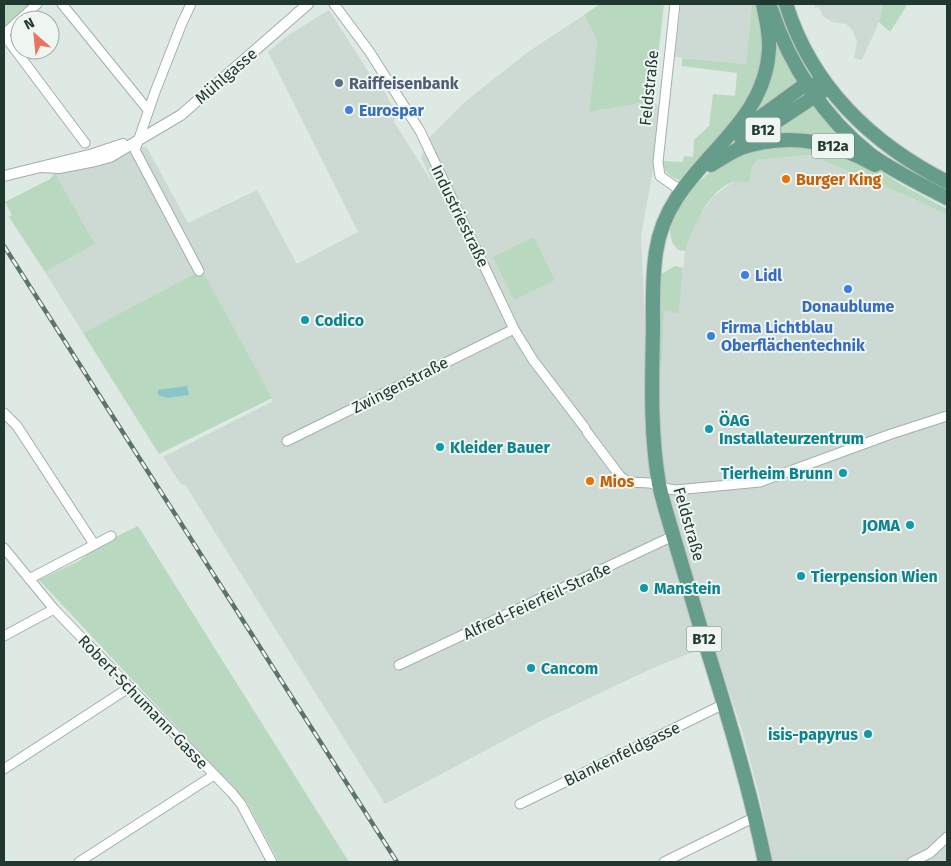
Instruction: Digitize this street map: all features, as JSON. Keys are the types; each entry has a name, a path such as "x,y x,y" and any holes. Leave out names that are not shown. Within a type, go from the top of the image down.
{"main road":[{"path":"707,163 741,122 759,92 766,71 769,49 764,4"},
{"path":"770,4 783,41 806,84"},
{"path":"786,4 796,33 809,59 828,86"},
{"path":"707,163 735,135 806,84 828,86"},
{"name":"B12a","path":"806,84 843,129 872,155 908,178 947,198"},
{"name":"B12","path":"707,163 816,96 828,86"},
{"name":"B12a","path":"828,86 841,102 880,140 902,156 947,182"},
{"name":"B12a","path":"707,163 740,149 767,141 813,142 849,151 947,204"},
{"name":"Feldstraße","path":"707,163 680,190 661,229 656,252 652,370 653,432 660,485 724,704 755,817 765,862"}],"street":[{"path":"37,4 4,35 85,143"},
{"path":"62,4 148,110"},
{"path":"191,4 148,110 135,150 199,271"},
{"name":"Mühlgasse","path":"4,176 97,152 138,139 180,115 308,4"},
{"name":"Industriestraße","path":"334,4 369,51 420,131 514,328 533,360 620,476 628,482 650,482 676,490 760,482 891,434 947,416"},
{"name":"Feldstraße","path":"675,4 658,162 660,176 680,190"},
{"name":"Zwingenstraße","path":"287,442 514,328"},
{"path":"4,413 17,426 94,544"},
{"path":"29,578 111,536"},
{"name":"Alfred-Feierfeil-Straße","path":"400,665 674,536"},
{"name":"Robert-Schumann-Gasse","path":"4,548 54,609 240,804 272,862"},
{"path":"4,636 54,609"},
{"path":"4,769 130,687"},
{"name":"Blankenfeldgasse","path":"520,804 724,704"},
{"path":"79,862 214,775"},
{"path":"664,862 755,817"},
{"path":"912,862 930,852 947,837"}],"shaded area":[{"path":"681,4 752,4 746,64 675,57"},
{"path":"814,4 883,4 879,22 862,60 854,58 857,42 853,31 846,24 832,22 823,16 819,7 815,8"},
{"path":"329,10 380,90 384,91 396,112 394,122 433,184 421,157 430,137 467,100 528,52 584,15 597,41 589,112 653,101 659,107 653,170 641,236 647,361 662,363 664,311 679,312 685,251 698,218 713,197 752,167 757,160 818,154 822,160 947,215 947,862 773,862 760,798 741,727 713,644 653,668 541,721 385,804 186,486 180,483 163,457 273,401 194,274 83,333 45,272 95,244 55,173 102,163 146,146 188,223 257,190 297,264 358,232 268,52 287,36"}],"green space":[{"path":"4,4 30,4 24,10 10,10 10,23 4,25"},
{"path":"600,4 664,4 653,101 589,112 597,41 584,15"},
{"path":"752,4 761,4 763,59 751,98 729,128 698,158 680,180 673,178 664,168 663,161 683,162 684,156 693,157 694,140 709,126 713,94 735,96 737,73 682,66 682,58 746,64"},
{"path":"883,4 906,4 890,32 879,22"},
{"path":"774,33 799,83 749,122"},
{"path":"815,104 852,144 849,147 769,136 769,134 785,126"},
{"path":"809,145 875,167 902,185 947,209 947,215 822,160 818,154 757,160 752,167 749,182 732,182 714,195 701,213 685,251 678,250 672,242 669,227 678,209 694,186 715,168 756,147"},
{"path":"55,173 95,244 45,272 9,217 12,215 5,202 50,179"},
{"path":"534,237 555,280 514,300 493,257"},
{"path":"675,266 683,268 679,313 664,311 662,363 659,360 658,316 661,274"},
{"path":"194,274 204,274 272,398 159,454 83,333"},
{"path":"138,526 349,862 279,862 246,801 39,580 79,561 97,546"}],"water":[{"path":"187,386 189,395 167,398 158,395 158,390"}],"railway":[{"path":"4,246 397,862"}],"place":[{"name":"Raiffeisenbank","path":"339,83"},
{"name":"Eurospar","path":"349,110"},
{"name":"Burger King","path":"786,179"},
{"name":"Lidl","path":"745,275"},
{"name":"Donaublume","path":"848,289"},
{"name":"Codico","path":"305,320"},
{"name":"Firma Lichtblau Oberflächentechnik","path":"711,336"},
{"name":"ÖAG Installateurzentrum","path":"709,429"},
{"name":"Kleider Bauer","path":"440,447"},
{"name":"Tierheim Brunn","path":"843,473"},
{"name":"Mios","path":"590,481"},
{"name":"JOMA","path":"910,525"},
{"name":"Tierpension Wien","path":"801,576"},
{"name":"Manstein","path":"644,588"},
{"name":"Cancom","path":"531,668"},
{"name":"isis-papyrus","path":"868,734"}]}
